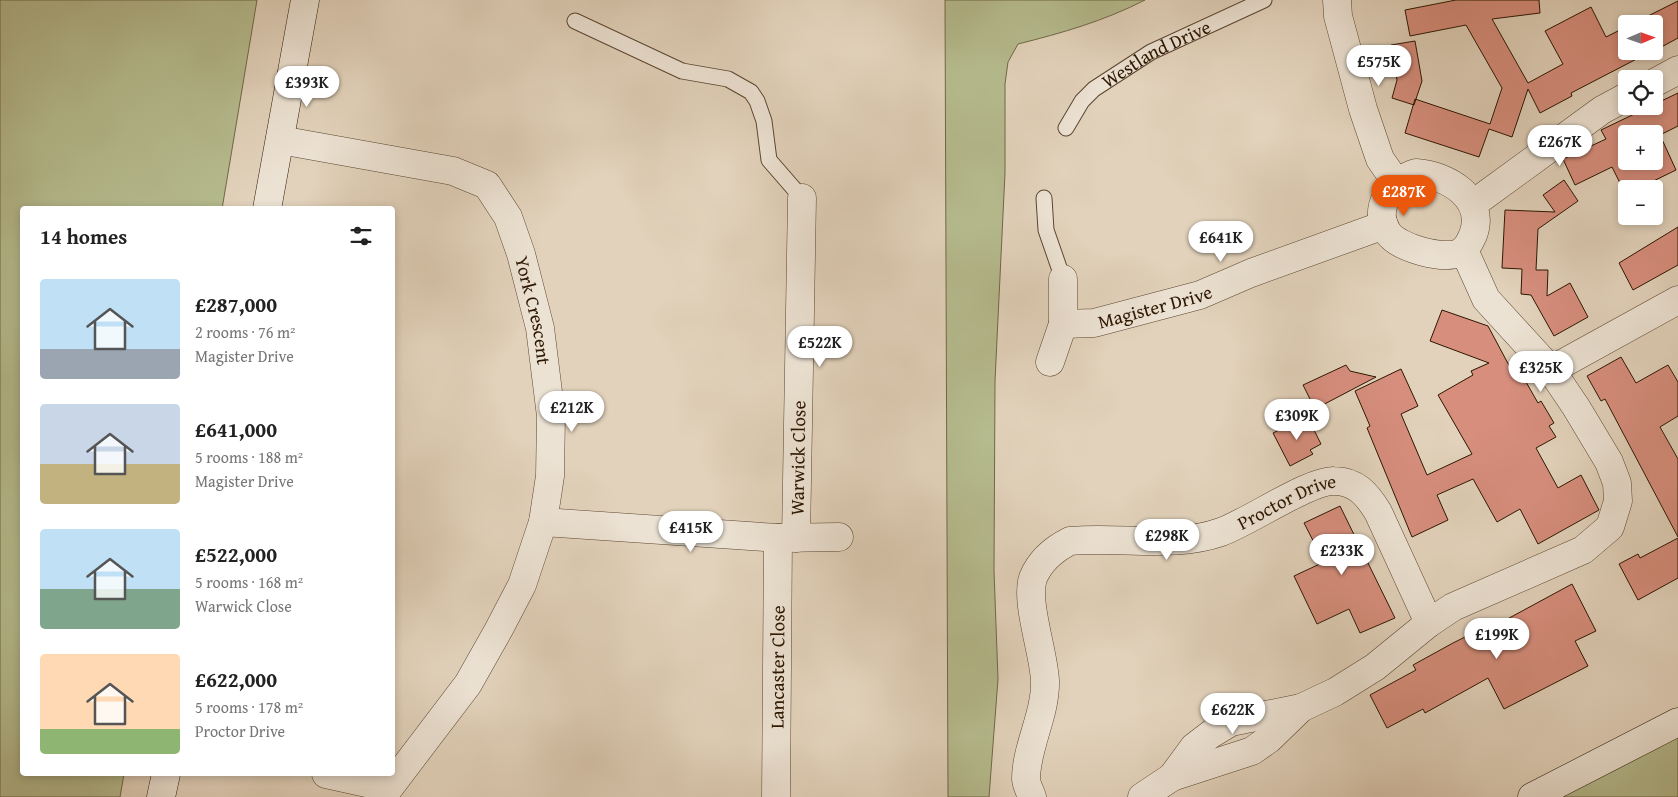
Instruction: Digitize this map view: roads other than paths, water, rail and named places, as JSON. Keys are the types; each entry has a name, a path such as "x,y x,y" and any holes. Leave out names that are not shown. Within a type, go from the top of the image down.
{"street":[{"path":"268,206 305,0"},
{"path":"1337,0 1338,16 1363,109 1380,159 1396,182"},
{"path":"1663,78 1678,70"},
{"path":"1473,204 1602,110 1618,102"},
{"name":"York Crescent","path":"280,140 453,171 487,185 508,217 521,254 540,328 551,416 550,476 543,522 522,585 468,684 393,792 333,776"},
{"path":"1416,173 1430,174 1455,185 1473,204 1476,226 1464,250 1447,255 1418,250 1394,239 1384,225 1382,213 1384,201 1396,182 1404,176 1416,173"},
{"name":"Warwick Close","path":"787,538 802,198"},
{"name":"Magister Drive","path":"1063,324 1094,323 1200,295 1260,270 1384,225"},
{"path":"1142,797 1172,777 1194,747 1210,734 1231,722 1301,708 1334,692 1375,667 1429,623 1453,607 1583,550 1610,527 1616,514 1618,501 1616,483 1610,462 1576,406 1550,370 1486,299 1464,250"},
{"path":"1050,362 1063,324 1063,279"},
{"path":"1550,370 1678,300"},
{"name":"Proctor Drive","path":"1032,797 1026,779 1041,716 1045,683 1043,658 1032,604 1033,580 1042,563 1056,548 1070,541 1200,537 1243,522 1316,486 1332,481 1347,482 1358,487 1369,498 1378,512 1429,623"},
{"path":"543,522 787,538 839,537"},
{"name":"Lancaster Close","path":"776,797 787,538"},
{"path":"1532,797 1678,722"},
{"path":"161,797 166,776"}],"lane":[{"name":"Westland Drive","path":"1066,128 1082,101 1094,89 1151,52 1264,0"},
{"path":"575,21 682,71 694,75 728,79 751,92 757,101 764,121 769,160 802,198"},
{"path":"1044,198 1046,230 1063,279"}]}
